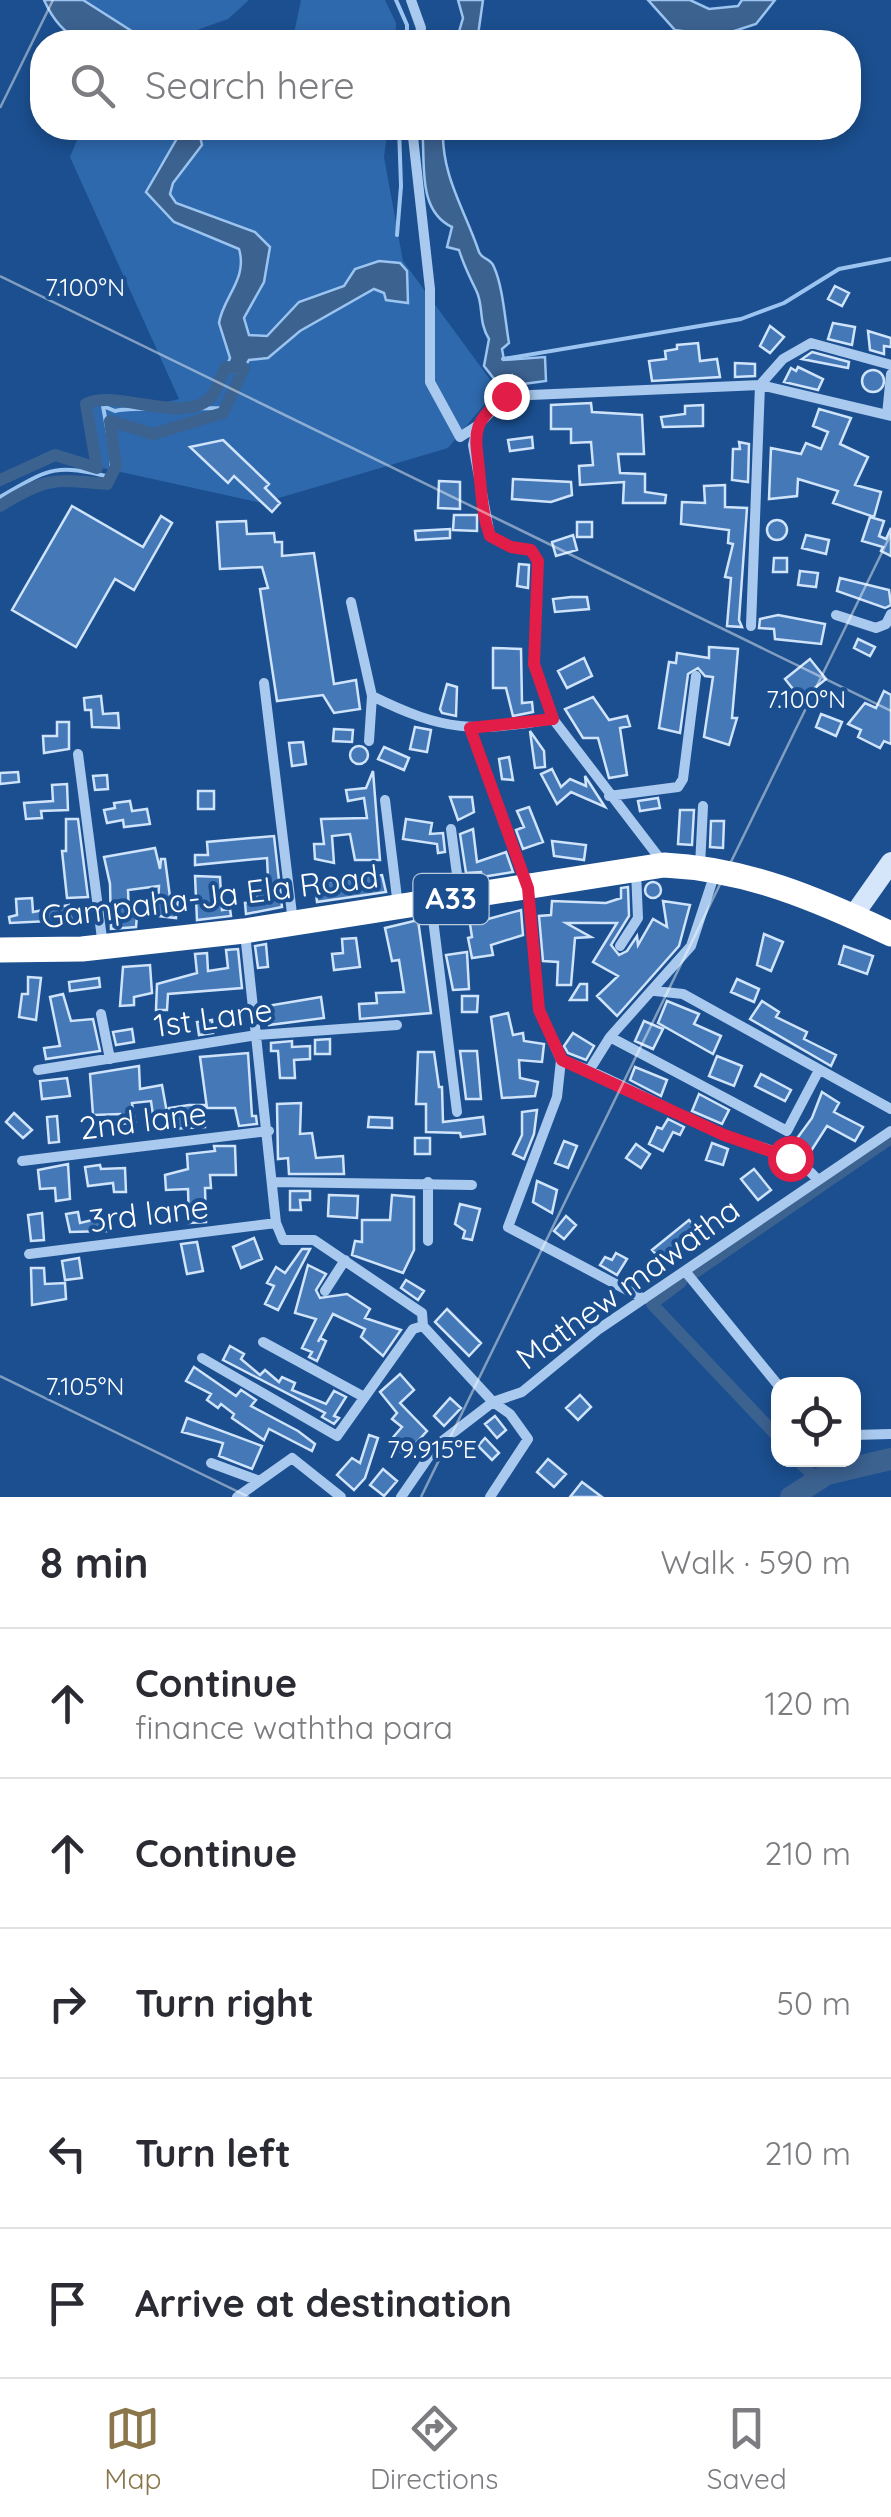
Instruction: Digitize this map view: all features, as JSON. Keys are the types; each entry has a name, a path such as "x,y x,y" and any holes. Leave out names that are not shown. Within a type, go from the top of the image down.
{"highway":[{"name":"Gampaha-Ja Ela Road","path":"0,950 103,946 244,931 664,865 709,867 787,888 891,934"}],"street":[{"path":"410,0 421,30"},
{"path":"413,140 430,289 428,366 446,417 460,437 478,425 506,396 760,386 889,415 891,374"},
{"path":"751,626 760,386 783,359 811,343 891,364"},
{"path":"478,425 473,445 490,536 511,547 531,550 538,561 534,664 553,719 664,865"},
{"path":"351,602 372,696 369,741"},
{"path":"836,615 876,628 886,624 891,614"},
{"path":"609,796 678,787 683,779 696,676"},
{"path":"264,683 293,923"},
{"path":"372,696 416,719 470,728 553,719"},
{"path":"470,728 528,888 539,1010 562,1060 557,1098 508,1227 644,1299"},
{"path":"78,754 103,946"},
{"path":"384,800 398,907"},
{"path":"590,1070 610,1037 655,992 690,946 709,867 703,806"},
{"path":"452,829 460,898"},
{"path":"852,916 891,862"},
{"path":"620,946 638,918 636,870"},
{"path":"431,902 456,1112"},
{"path":"244,931 269,1131 276,1223 283,1240 314,1240 422,1312 423,1326 493,1402 437,1446 401,1497"},
{"path":"655,992 683,994 891,1109"},
{"path":"101,1014 110,1058"},
{"name":"1st Lane","path":"38,1070 257,1034 397,1025"},
{"path":"610,1037 787,1131 818,1072"},
{"path":"562,1060 724,1135 770,1148 809,1170 818,1180"},
{"name":"2nd lane","path":"22,1160 269,1131"},
{"name":"Mathew mawatha","path":"493,1402 522,1392 644,1299 891,1131"},
{"path":"273,1182 428,1182 472,1186"},
{"path":"428,1182 428,1240"},
{"name":"3rd lane","path":"29,1254 276,1223"},
{"path":"325,1291 345,1260"},
{"path":"685,1271 771,1377"},
{"path":"202,1358 337,1436 413,1330 423,1326"},
{"path":"263,1342 364,1397"},
{"name":"Mathew mawatha","path":"490,1497 528,1439 510,1414 493,1402"},
{"path":"861,1435 891,1434"},
{"path":"237,1497 292,1458 341,1497"},
{"path":"211,1464 258,1480"}],"shaded area":[{"path":"44,0 83,0 130,30 64,30"},
{"path":"83,0 249,0 228,19 197,30 130,30"},
{"path":"301,0 385,0 396,23 396,30 295,29"},
{"path":"458,0 483,0 479,30 460,30 463,18"},
{"path":"648,0 690,0 709,9 738,6 742,0 775,0 756,24 738,30 675,30"},
{"path":"77,140 176,140 154,174 174,222 239,249 238,278 219,323 230,358 263,360 300,331 374,289 384,293 400,263 355,269 344,286 298,302 267,336 249,336 244,318 264,282 255,232 176,203 170,194 173,183 202,145 201,140 386,140 384,157 403,261 497,389 448,448 262,503 98,467 86,404 97,395 146,407 179,399 70,157"},
{"path":"176,140 201,140 202,145 173,183 170,194 176,203 255,232 270,247 264,282 244,318 249,335 267,336 299,302 344,286 355,269 379,261 400,263 407,271 408,303 386,300 384,293 374,289 300,331 268,358 249,360 244,368 226,367 230,358 219,323 238,279 239,249 174,222 146,192"},
{"path":"423,140 443,140 455,192 479,252 497,275 509,343 502,349 504,360 545,357 546,381 515,385 512,375 495,380 484,366 489,339 478,296 459,250 447,247 452,227 433,209"}],"building":[{"path":"835,286 849,293 842,306 828,299"},
{"path":"833,323 855,327 852,345 828,339"},
{"path":"770,326 784,337 770,353 760,346"},
{"path":"868,331 891,338 891,347 884,346 884,354 870,350"},
{"path":"698,343 700,361 717,359 720,377 652,381 649,361 666,359 665,351 677,349 677,345"},
{"path":"812,352 849,362 848,368 802,359"},
{"path":"735,363 755,364 755,376 735,377"},
{"path":"798,367 823,379 818,390 784,382 791,368 796,371"},
{"path":"873,370 881,373 881,389 873,392 865,389 862,381 865,373"},
{"path":"591,403 592,412 642,415 644,454 618,454 620,473 645,474 645,492 666,495 665,503 623,503 624,482 580,485 579,466 593,465 591,442 571,443 571,429 551,429 551,405"},
{"path":"703,405 703,426 663,427 661,417 685,414 685,406"},
{"path":"819,409 851,418 840,444 868,457 855,485 881,492 874,517 833,503 838,491 798,479 797,496 769,499 771,448 801,454 806,443 821,449 828,432 813,426"},
{"path":"532,437 533,448 510,451 508,440"},
{"path":"223,440 269,484 265,488 280,503 272,512 234,476 228,483 190,447"},
{"path":"739,442 749,444 748,482 732,480 733,449 740,449"},
{"path":"513,479 571,482 572,495 551,502 512,499"},
{"path":"439,481 460,482 460,509 438,508"},
{"path":"725,485 725,507 747,508 739,620 742,627 727,626 731,578 725,577 733,544 728,543 729,530 681,524 682,502 705,503 704,486"},
{"path":"72,506 143,547 161,516 172,523 134,590 115,579 76,647 12,610"},
{"path":"454,515 477,515 477,531 453,530"},
{"path":"870,517 884,521 879,536 886,539 891,528 891,556 881,551 883,547 862,541"},
{"path":"777,520 787,530 777,540 767,530"},
{"path":"246,521 247,534 274,533 275,542 282,542 282,556 314,553 334,684 356,680 360,709 334,713 323,695 277,701 260,589 268,588 262,567 220,569 217,522"},
{"path":"577,522 592,522 592,537 577,537"},
{"path":"450,529 450,538 416,540 415,531"},
{"path":"573,535 577,550 556,556 552,542"},
{"path":"806,535 829,540 826,554 802,548"},
{"path":"774,558 787,558 787,572 773,572"},
{"path":"519,564 529,565 528,588 517,586"},
{"path":"800,571 818,573 816,587 798,585"},
{"path":"840,578 889,590 891,605 885,608 837,591"},
{"path":"587,597 589,609 555,612 553,599"},
{"path":"778,615 825,624 821,644 775,639 774,629 759,628 760,619"},
{"path":"858,639 875,647 870,656 854,648"},
{"path":"709,647 738,649 732,718 737,718 729,745 704,737 713,677 705,676 698,668 688,674 680,733 659,728 669,662 676,663 677,653 709,658"},
{"path":"493,648 521,649 522,703 532,702 533,712 513,716 506,688 493,688"},
{"path":"584,658 592,676 567,688 558,671"},
{"path":"810,659 826,679 801,699 785,679"},
{"path":"447,684 457,687 456,716 440,709"},
{"path":"884,691 891,695 891,744 884,741 880,748 858,737 861,730 848,724 865,703 876,708"},
{"path":"101,696 103,714 118,713 119,728 92,727 91,710 85,710 84,698"},
{"path":"593,697 609,720 627,716 630,726 620,728 627,775 609,778 598,738 583,738 565,709"},
{"path":"821,714 842,722 836,736 816,727"},
{"path":"57,722 69,722 69,749 44,753 43,736 57,736"},
{"path":"415,727 431,730 427,752 410,749"},
{"path":"334,729 353,730 352,742 333,741"},
{"path":"530,731 544,751 545,767 535,768"},
{"path":"303,742 306,764 292,766 289,743"},
{"path":"359,746 368,755 359,764 350,755"},
{"path":"384,747 409,758 404,770 378,759"},
{"path":"509,757 513,780 502,779 499,759"},
{"path":"552,769 561,787 570,779 586,786 585,776 605,807 571,792 557,804 541,774"},
{"path":"373,771 380,860 355,860 350,834 332,836 334,863 315,859 314,844 324,844 321,819 367,818 364,798 348,801 346,790 366,788"},
{"path":"18,772 19,782 0,784 0,773"},
{"path":"107,775 108,789 95,790 93,776"},
{"path":"67,784 68,810 41,811 42,818 26,819 24,803 53,801 52,785"},
{"path":"198,791 214,791 214,809 198,809"},
{"path":"450,797 472,797 474,812 458,820"},
{"path":"658,798 660,808 640,811 638,801"},
{"path":"130,801 132,811 147,809 150,824 124,827 123,820 107,823 104,810 115,808 114,803"},
{"path":"529,807 543,842 523,849 516,830 524,827 517,811"},
{"path":"680,810 694,810 692,845 678,844"},
{"path":"66,819 78,819 88,897 67,898 62,851 66,851"},
{"path":"406,819 432,823 430,834 443,833 445,852 438,853 437,844 403,839"},
{"path":"711,821 724,821 723,848 710,847"},
{"path":"473,829 477,862 506,852 513,872 482,877 481,872 466,873 460,834"},
{"path":"274,836 282,907 246,914 245,903 257,902 257,878 268,878 267,858 195,865 195,855 208,855 207,842"},
{"path":"552,841 586,845 584,860 554,856"},
{"path":"155,848 160,869 161,859 165,859 170,897 178,897 176,918 157,916 159,886 128,890 129,915 137,915 136,927 111,929 110,884 104,857"},
{"path":"382,875 386,892 317,902 315,883"},
{"path":"195,876 220,877 222,910 230,909 231,916 197,920"},
{"path":"653,882 661,890 653,898 645,890"},
{"path":"628,887 629,916 611,945 619,955 627,951 637,936 638,945 653,919 667,927 663,901 690,905 679,946 617,1016 597,996 618,976 593,962 617,923 566,923 591,937 575,938 571,985 557,985 558,962 543,961 539,916 551,915 552,901 606,903 621,898 621,888"},
{"path":"32,898 33,912 69,905 72,923 50,927 49,921 10,923 9,917 17,915 16,899"},
{"path":"521,910 523,935 491,945 493,955 472,958 470,924"},
{"path":"418,920 431,1013 360,1019 359,1004 377,1003 376,993 404,992 399,960 392,961 385,928"},
{"path":"764,934 783,942 771,971 757,965"},
{"path":"356,938 360,967 334,970 332,954 343,953 342,939"},
{"path":"266,944 268,967 258,968 255,946"},
{"path":"844,946 873,956 867,974 839,964"},
{"path":"238,949 242,988 168,994 167,1010 156,1010 157,984 197,973 195,954 207,953 208,971 228,968 226,950"},
{"path":"467,952 469,989 453,990 446,955"},
{"path":"150,965 152,993 134,997 134,1005 120,1006 123,967"},
{"path":"28,977 41,978 36,1020 19,1017 22,994 28,994"},
{"path":"99,978 100,987 70,991 69,982"},
{"path":"737,979 759,989 754,1002 731,992"},
{"path":"580,984 587,984 587,1000 570,1000"},
{"path":"63,994 71,1021 93,1019 100,1051 46,1059 44,1048 60,1046 50,997"},
{"path":"462,996 478,996 477,1012 462,1012"},
{"path":"321,997 324,1018 269,1025 267,1006"},
{"path":"667,1001 699,1014 694,1024 721,1036 713,1054 658,1023"},
{"path":"762,1001 779,1012 776,1017 807,1032 804,1039 836,1055 831,1066 750,1019"},
{"path":"508,1013 513,1035 523,1033 524,1041 544,1044 542,1062 519,1060 520,1078 538,1082 535,1096 502,1098 491,1017"},
{"path":"212,1020 213,1033 199,1035 197,1022"},
{"path":"644,1021 663,1029 653,1049 635,1041"},
{"path":"132,1029 134,1042 116,1045 113,1032"},
{"path":"573,1033 594,1046 586,1060 568,1053 564,1046"},
{"path":"330,1039 330,1054 315,1054 315,1040"},
{"path":"292,1041 292,1047 310,1046 310,1059 294,1060 295,1078 280,1078 278,1051 271,1051 271,1043"},
{"path":"460,1051 477,1051 481,1099 466,1099"},
{"path":"418,1052 434,1052 442,1087 443,1122 483,1117 485,1134 461,1137 460,1133 426,1132 426,1104 416,1104"},
{"path":"248,1053 252,1116 256,1116 257,1124 239,1126 235,1108 207,1108 200,1057"},
{"path":"717,1056 742,1066 734,1086 709,1076"},
{"path":"139,1066 140,1089 162,1085 167,1113 153,1115 151,1101 132,1103 135,1122 121,1124 120,1114 93,1115 90,1074"},
{"path":"635,1067 667,1080 661,1096 630,1080"},
{"path":"761,1074 791,1090 785,1101 755,1086"},
{"path":"67,1078 70,1096 42,1099 40,1081"},
{"path":"822,1092 839,1103 834,1112 863,1127 855,1141 827,1126 811,1151 793,1144 812,1118"},
{"path":"699,1094 729,1110 722,1124 692,1111"},
{"path":"301,1103 300,1134 312,1133 316,1158 343,1156 344,1174 289,1174 288,1158 278,1159 277,1104"},
{"path":"205,1105 205,1127 169,1129 169,1108"},
{"path":"537,1110 534,1134 524,1159 513,1154 522,1135 522,1112"},
{"path":"14,1113 32,1130 23,1138 6,1122"},
{"path":"57,1116 59,1142 49,1143 47,1117"},
{"path":"369,1117 392,1118 392,1128 368,1127"},
{"path":"668,1119 684,1127 680,1135 673,1132 663,1151 649,1144 657,1127 662,1129"},
{"path":"415,1138 430,1138 430,1154 415,1154"},
{"path":"564,1141 577,1146 568,1168 555,1163"},
{"path":"712,1143 728,1149 723,1165 706,1160"},
{"path":"636,1144 650,1154 641,1168 626,1158"},
{"path":"214,1146 235,1146 236,1175 210,1175 211,1188 205,1188 206,1222 189,1223 188,1189 166,1190 165,1175 188,1169 187,1154 215,1151"},
{"path":"68,1164 70,1199 56,1201 55,1188 40,1189 38,1170"},
{"path":"100,1165 101,1169 125,1168 126,1192 114,1192 113,1183 88,1186 85,1167"},
{"path":"754,1169 771,1190 758,1200 741,1179"},
{"path":"537,1181 557,1190 552,1213 533,1202"},
{"path":"290,1191 310,1191 310,1200 300,1200 301,1210 290,1210"},
{"path":"329,1195 358,1196 357,1218 328,1216"},
{"path":"392,1195 414,1197 414,1250 403,1273 352,1255 355,1241 362,1242 362,1220 390,1220"},
{"path":"460,1204 480,1209 472,1240 463,1238 465,1231 455,1224"},
{"path":"78,1212 80,1223 105,1217 108,1231 70,1232 66,1214"},
{"path":"42,1213 44,1240 31,1241 28,1215"},
{"path":"566,1216 576,1225 564,1239 554,1231"},
{"path":"689,1220 698,1231 689,1238 686,1234 662,1261 652,1250"},
{"path":"254,1238 262,1259 241,1268 233,1247"},
{"path":"197,1242 203,1271 187,1274 181,1244"},
{"path":"302,1249 310,1249 278,1310 265,1304 274,1286 267,1283 276,1267 285,1273"},
{"path":"616,1253 627,1259 617,1275 600,1265 605,1257 612,1260"},
{"path":"79,1258 82,1278 65,1280 62,1261"},
{"path":"308,1265 326,1274 316,1290 320,1298 347,1294 370,1309 365,1318 401,1330 383,1356 361,1337 365,1329 333,1314 320,1338 326,1341 317,1361 309,1357 312,1352 302,1348 316,1319 295,1313"},
{"path":"31,1268 44,1268 45,1284 65,1283 66,1299 32,1305"},
{"path":"406,1280 424,1291 418,1300 401,1288"},
{"path":"447,1309 481,1343 469,1356 435,1322"},
{"path":"230,1346 244,1354 241,1359 260,1375 265,1370 279,1382 282,1377 295,1383 292,1390 326,1404 334,1391 346,1397 334,1416 339,1418 334,1424 322,1417 325,1413 223,1360"},
{"path":"194,1367 236,1396 241,1390 256,1400 251,1406 298,1431 315,1444 312,1451 269,1429 264,1440 232,1418 234,1414 221,1404 218,1408 207,1400 211,1394 186,1381"},
{"path":"400,1374 414,1390 400,1403 427,1431 405,1455 389,1442 402,1427 392,1419 397,1413 380,1392"},
{"path":"580,1395 591,1407 578,1420 566,1408"},
{"path":"450,1398 461,1408 444,1426 434,1416"},
{"path":"495,1416 506,1430 497,1438 485,1424"},
{"path":"187,1418 262,1446 252,1469 219,1456 223,1443 182,1432"},
{"path":"369,1435 378,1438 365,1478 354,1490 337,1475 352,1458 360,1463"},
{"path":"485,1438 499,1453 492,1460 478,1446"},
{"path":"548,1459 566,1474 554,1487 537,1472"},
{"path":"383,1469 397,1481 384,1496 370,1485"},
{"path":"582,1482 602,1497 570,1497"}],"waterway":[{"path":"396,0 407,30"},
{"path":"397,235 399,140"},
{"path":"503,359 741,319 784,303 839,269 891,259"},
{"path":"0,480 55,455 97,468 86,404 114,400 168,408 200,405 212,396 226,367 244,368 223,413 153,434 110,421 116,466 107,484 51,482 0,506"},
{"path":"0,497 52,471 76,470 110,477 112,457 103,406 115,411 222,408 241,367"},
{"path":"694,1273 891,1138"},
{"path":"681,1282 652,1304 771,1430"},
{"path":"791,1497 827,1474 891,1459"},
{"path":"805,1467 817,1480"}],"route":[{"path":"506,396 490,408 475,434 481,506 490,536 511,547 531,550 538,561 534,664 553,719 481,730 470,728 528,888 528,930 539,1010 562,1060 724,1135 790,1158"}]}
